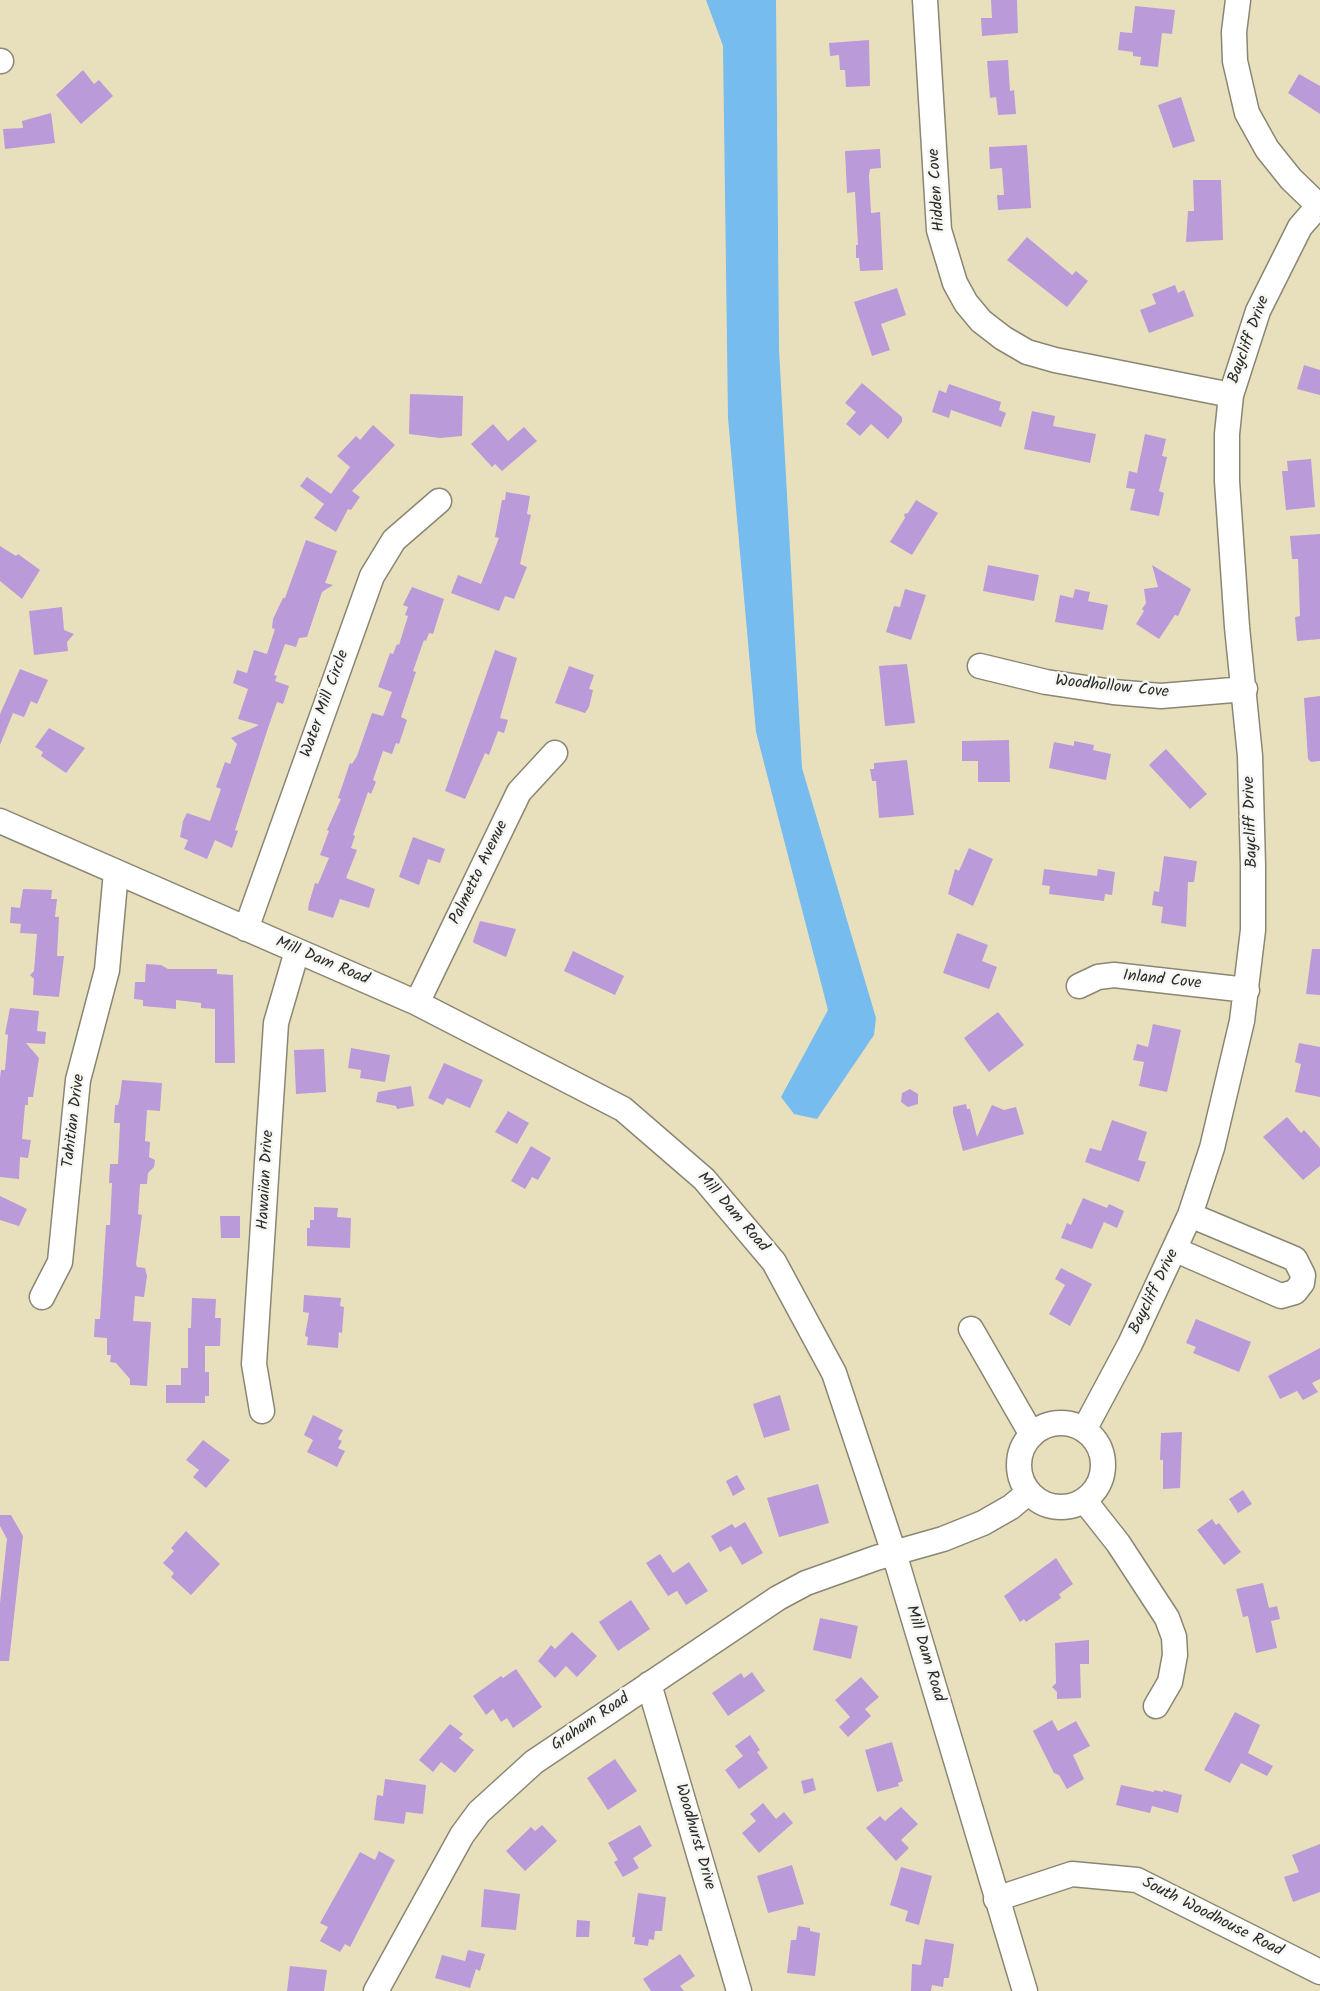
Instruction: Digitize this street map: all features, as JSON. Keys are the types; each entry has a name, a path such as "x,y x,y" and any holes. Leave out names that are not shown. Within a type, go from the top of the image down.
{"street":[{"name":"Hidden Cove","path":"925,0 939,230 955,283 966,303 981,321 1003,338 1027,352 1054,360 1231,395"},
{"path":"1238,0 1234,32 1235,61 1247,112 1267,149 1291,179 1319,205"},
{"name":"Baycliff Drive","path":"1084,1430 1176,1250 1212,1148 1229,1085 1246,990 1253,930 1253,865 1245,689 1237,627 1227,481 1231,395 1258,311 1300,227 1319,205"},
{"name":"Water Mill Circle","path":"246,929 372,576 394,540 439,501"},
{"name":"Woodhollow Cove","path":"980,666 1046,682 1113,692 1161,696 1245,689"},
{"name":"Palmetto Avenue","path":"417,1003 519,792 555,753"},
{"name":"Mill Dam Road","path":"0,821 417,1003 623,1109 704,1179 774,1262 834,1373 894,1553 1025,1991"},
{"name":"Tahitian Drive","path":"42,1298 60,1262 78,1080 107,970 116,872"},
{"name":"Hawaiian Drive","path":"262,1411 254,1364 276,1023 297,951"},
{"name":"Inland Cove","path":"1079,986 1098,977 1114,975 1246,990"},
{"path":"1176,1250 1281,1296 1295,1292 1302,1283 1303,1275 1295,1260 1190,1215"},
{"path":"971,1329 1032,1435"},
{"path":"1052,1424 1074,1425 1084,1430 1100,1448 1103,1471 1099,1483 1084,1500 1061,1507 1038,1500 1029,1492 1020,1473 1021,1452 1032,1435 1052,1424"},
{"path":"894,1553 943,1539 983,1523 1029,1492"},
{"path":"1084,1500 1118,1544 1167,1618 1174,1637 1175,1655 1170,1682 1156,1706"},
{"name":"Graham Road","path":"376,1991 462,1835 479,1812 534,1762 778,1598 806,1583 894,1553"},
{"name":"Woodhurst Drive","path":"649,1684 739,1991"},
{"name":"South Woodhouse Road","path":"996,1899 1072,1874 1137,1880 1320,1972"}],"water":[{"path":"706,0 776,0 779,349 802,768 876,1018 874,1035 817,1119 794,1114 781,1097 828,1010 756,732 728,418 723,46"}],"building":[{"path":"991,0 1017,0 1018,33 982,36 981,18 992,18"},
{"path":"1135,6 1175,10 1172,34 1162,33 1158,67 1140,65 1141,57 1133,56 1133,52 1118,50 1120,32 1132,33"},
{"path":"869,40 870,86 846,87 845,70 840,70 839,55 830,56 829,43"},
{"path":"1008,60 1010,91 1014,90 1016,114 998,115 996,97 990,98 987,61"},
{"path":"83,70 94,84 99,80 113,96 81,124 56,95"},
{"path":"1299,74 1320,86 1320,114 1288,93"},
{"path":"1181,97 1195,141 1173,148 1158,105"},
{"path":"51,113 55,143 5,149 3,129 23,128 22,121"},
{"path":"1027,145 1031,208 998,210 997,195 1004,195 1002,168 990,169 989,147"},
{"path":"880,149 881,168 870,169 869,176 871,213 880,212 883,270 860,271 859,258 856,258 856,245 858,245 855,192 847,193 845,151"},
{"path":"1193,180 1221,180 1223,240 1186,242 1188,211 1194,211"},
{"path":"1027,237 1072,275 1076,271 1088,281 1067,307 1007,260"},
{"path":"1175,285 1178,293 1184,290 1194,316 1149,333 1140,310 1156,304 1152,294"},
{"path":"897,288 906,315 881,324 890,350 872,356 854,302"},
{"path":"1304,365 1320,370 1320,395 1297,389"},
{"path":"862,383 902,417 902,422 888,439 871,424 860,436 846,424 856,412 845,403"},
{"path":"949,384 1001,402 999,410 1006,413 1001,427 951,410 949,418 932,412 939,390 946,393"},
{"path":"410,394 463,396 462,436 440,438 409,434"},
{"path":"1032,411 1055,416 1053,426 1096,434 1090,463 1024,449"},
{"path":"493,424 508,441 524,427 537,441 502,471 495,464 492,467 471,444"},
{"path":"373,425 395,445 352,491 360,497 351,510 348,509 336,532 314,518 324,504 300,486 307,477 331,494 350,467 337,456 356,436 360,440"},
{"path":"1145,434 1166,439 1162,456 1167,457 1159,491 1164,493 1159,516 1130,510 1135,489 1126,488 1129,471 1137,473"},
{"path":"1311,459 1315,507 1286,510 1282,471 1288,471 1287,461"},
{"path":"506,492 530,496 527,514 531,515 520,564 527,567 514,599 505,596 499,611 451,593 458,575 481,584 499,538 495,537 502,500 505,500"},
{"path":"916,500 938,513 912,555 890,542 905,518 904,514 908,513"},
{"path":"1320,534 1320,639 1297,641 1295,617 1300,616 1298,559 1292,559 1290,536"},
{"path":"306,540 337,551 325,583 333,585 322,592 307,637 299,638 296,647 285,644 274,675 277,676 275,681 289,686 283,704 277,702 235,830 238,831 232,848 215,840 207,859 184,849 188,840 180,837 183,821 187,813 210,821 221,789 216,787 225,762 230,764 237,744 231,738 259,725 238,719 248,689 233,683 237,670 247,673 254,650 267,654 275,629 272,628 273,619 285,598"},
{"path":"0,546 16,556 18,554 40,570 22,599 0,581"},
{"path":"988,565 1039,575 1034,601 983,591"},
{"path":"1152,565 1191,589 1178,616 1175,615 1159,639 1136,624 1146,603 1144,589 1158,587"},
{"path":"412,587 444,599 433,634 429,633 426,641 424,640 413,671 416,672 401,717 407,720 399,744 396,743 392,754 383,751 373,780 376,782 371,794 368,792 353,835 355,836 351,848 357,850 346,878 375,889 369,908 340,899 333,918 308,910 315,883 318,884 329,858 320,855 329,831 327,830 341,799 338,798 350,763 352,764 357,756 372,713 383,716 392,692 378,687 390,653 393,654 397,644 399,645 408,616 405,615 408,607 403,605"},
{"path":"905,589 926,595 911,640 886,632 894,606 900,607"},
{"path":"1075,589 1090,592 1088,601 1108,605 1103,630 1055,622 1060,595 1073,598"},
{"path":"62,607 64,630 74,634 67,642 68,651 34,655 29,611"},
{"path":"495,650 517,658 500,718 508,720 504,733 498,731 489,755 485,753 465,799 445,791"},
{"path":"907,664 915,723 885,726 879,666"},
{"path":"569,666 594,675 589,689 593,690 589,707 585,713 555,703"},
{"path":"20,669 48,680 37,704 31,701 24,717 13,713 0,745 0,714"},
{"path":"1320,696 1320,761 1311,762 1308,759 1304,698"},
{"path":"49,728 85,748 66,773 41,756 43,752 35,747"},
{"path":"1009,740 1010,782 978,782 978,761 962,761 962,741"},
{"path":"1074,741 1094,745 1093,750 1111,754 1106,780 1049,768 1054,742 1074,746"},
{"path":"1166,749 1207,794 1190,809 1149,765"},
{"path":"907,760 914,815 879,818 876,781 872,781 870,769 874,769 874,763"},
{"path":"413,837 445,849 440,863 428,859 419,885 399,877"},
{"path":"969,848 993,859 973,906 948,894 955,869 959,871"},
{"path":"1164,856 1197,861 1194,882 1188,882 1186,927 1161,923 1163,907 1152,905 1154,891 1159,892"},
{"path":"1044,869 1097,876 1098,869 1115,872 1112,895 1105,894 1104,901 1049,894 1050,886 1042,885"},
{"path":"23,889 52,890 51,899 57,899 55,917 59,917 57,956 64,956 59,997 33,995 34,979 30,975 34,971 37,934 20,933 21,924 10,923 11,907 20,908"},
{"path":"480,921 516,929 506,957 474,943"},
{"path":"957,933 988,945 982,961 997,967 989,989 943,973"},
{"path":"1312,949 1320,949 1320,995 1306,994"},
{"path":"573,951 624,976 615,995 564,971"},
{"path":"146,964 161,965 168,969 217,969 217,974 233,975 235,1063 215,1063 215,1009 201,1008 201,1003 176,1000 176,1009 143,1006 143,1000 134,999 135,982 145,982"},
{"path":"10,1008 39,1011 37,1031 46,1032 45,1044 26,1043 39,1058 33,1097 28,1097 28,1105 25,1105 22,1139 31,1140 28,1158 20,1157 19,1179 0,1177 0,1078 1,1070 5,1070 8,1035 5,1034"},
{"path":"998,1012 1024,1045 989,1072 964,1038"},
{"path":"1153,1024 1181,1030 1167,1092 1139,1086 1144,1062 1133,1060 1137,1044 1148,1047"},
{"path":"1299,1043 1320,1047 1320,1097 1295,1092 1301,1064 1295,1062"},
{"path":"351,1048 390,1055 385,1082 360,1078 361,1070 348,1068"},
{"path":"324,1049 326,1092 296,1094 294,1050"},
{"path":"444,1063 483,1080 470,1108 447,1098 443,1105 428,1098"},
{"path":"122,1080 162,1083 160,1111 147,1110 145,1141 150,1142 149,1157 155,1160 154,1167 148,1173 147,1184 140,1184 138,1214 142,1215 136,1264 137,1267 145,1268 147,1276 144,1297 135,1296 133,1321 151,1322 147,1386 130,1385 130,1379 116,1363 110,1362 111,1355 107,1355 107,1338 94,1337 95,1319 100,1319 106,1225 110,1225 112,1183 109,1183 110,1164 118,1164 120,1123 114,1123 115,1105 118,1105"},
{"path":"411,1086 414,1106 397,1109 396,1106 376,1102 378,1092"},
{"path":"910,1089 918,1094 918,1104 908,1107 901,1102 902,1093"},
{"path":"966,1104 967,1109 970,1109 977,1137 992,1105 1004,1110 1016,1107 1024,1134 963,1151 953,1107"},
{"path":"508,1111 529,1123 517,1144 495,1132"},
{"path":"1287,1117 1301,1133 1304,1130 1320,1148 1320,1166 1303,1180 1263,1137"},
{"path":"1112,1120 1147,1132 1138,1160 1146,1162 1139,1182 1085,1162 1090,1148 1101,1151"},
{"path":"531,1146 551,1158 538,1180 532,1177 525,1189 511,1181"},
{"path":"0,1196 27,1209 19,1226 0,1220"},
{"path":"1083,1198 1107,1208 1109,1204 1124,1211 1117,1228 1104,1222 1092,1249 1061,1238 1067,1223 1071,1225"},
{"path":"314,1207 338,1208 337,1217 351,1218 350,1248 307,1246 307,1228 310,1228 310,1220 314,1220"},
{"path":"220,1216 240,1216 240,1238 221,1238"},
{"path":"1061,1268 1092,1284 1070,1326 1049,1314 1065,1285 1055,1279"},
{"path":"304,1295 341,1298 340,1306 344,1307 338,1348 307,1345 308,1337 305,1336 309,1313 303,1312"},
{"path":"192,1298 216,1299 215,1318 221,1318 220,1346 205,1346 205,1372 209,1372 209,1396 205,1396 205,1403 166,1403 166,1385 181,1385 181,1368 188,1368 188,1328 191,1328"},
{"path":"1196,1319 1251,1342 1239,1372 1193,1353 1196,1347 1186,1343"},
{"path":"1320,1348 1320,1379 1312,1383 1318,1392 1303,1400 1297,1391 1280,1399 1268,1376"},
{"path":"780,1395 790,1430 764,1438 753,1404"},
{"path":"313,1415 343,1430 338,1439 342,1441 338,1448 345,1451 337,1467 307,1452 313,1440 304,1435"},
{"path":"1182,1432 1180,1488 1163,1489 1163,1460 1160,1460 1161,1433"},
{"path":"203,1440 230,1460 206,1488 193,1477 199,1470 186,1460"},
{"path":"737,1475 745,1489 733,1496 726,1481"},
{"path":"818,1484 829,1523 779,1537 767,1498"},
{"path":"1243,1490 1252,1504 1238,1513 1229,1499"},
{"path":"0,1515 11,1515 23,1536 9,1661 0,1661 0,1603 7,1539 0,1526"},
{"path":"1212,1519 1216,1525 1219,1523 1241,1552 1224,1565 1197,1530"},
{"path":"745,1522 763,1553 742,1565 731,1546 720,1552 711,1536 732,1524 735,1528"},
{"path":"186,1531 220,1564 191,1595 171,1577 174,1573 163,1563 174,1551 171,1548"},
{"path":"660,1554 673,1573 689,1562 708,1591 686,1605 677,1591 668,1596 646,1563"},
{"path":"1056,1558 1073,1584 1059,1594 1061,1598 1026,1622 1024,1619 1020,1622 1004,1596"},
{"path":"1263,1583 1269,1608 1277,1606 1280,1619 1271,1621 1277,1648 1256,1653 1248,1616 1243,1617 1236,1589"},
{"path":"631,1600 650,1629 618,1651 599,1622"},
{"path":"820,1618 858,1626 851,1659 813,1650"},
{"path":"572,1632 597,1656 577,1677 566,1666 555,1678 538,1661 551,1645 555,1649"},
{"path":"1089,1640 1089,1664 1080,1664 1081,1698 1057,1699 1057,1692 1052,1687 1056,1683 1055,1643"},
{"path":"516,1669 542,1707 513,1728 507,1718 501,1722 493,1709 486,1715 473,1696 501,1676 503,1678"},
{"path":"752,1672 765,1691 728,1716 712,1693 741,1673 744,1678"},
{"path":"861,1677 879,1697 865,1709 871,1716 848,1737 839,1727 850,1717 835,1700"},
{"path":"1235,1712 1260,1725 1248,1753 1273,1766 1267,1776 1241,1763 1230,1783 1204,1770"},
{"path":"1052,1720 1058,1731 1076,1721 1090,1746 1073,1755 1084,1779 1067,1789 1059,1775 1054,1773 1033,1731"},
{"path":"450,1724 463,1734 459,1738 474,1750 455,1773 441,1762 433,1772 419,1760"},
{"path":"750,1735 760,1750 757,1752 768,1768 739,1789 725,1770 743,1756 735,1746"},
{"path":"892,1742 903,1781 898,1783 899,1786 877,1792 865,1750"},
{"path":"615,1759 637,1791 608,1810 587,1778"},
{"path":"813,1778 816,1790 804,1794 801,1781"},
{"path":"385,1779 426,1785 423,1814 406,1812 404,1824 374,1820 377,1795 383,1796"},
{"path":"1121,1785 1154,1792 1154,1790 1163,1792 1163,1790 1182,1795 1178,1813 1152,1806 1150,1813 1116,1805"},
{"path":"763,1803 776,1819 784,1812 793,1823 759,1853 742,1833 756,1821 750,1814"},
{"path":"901,1807 918,1824 901,1840 909,1848 896,1861 866,1828 880,1816 885,1821"},
{"path":"542,1825 557,1841 525,1871 506,1851 531,1827 535,1831"},
{"path":"640,1825 652,1846 633,1858 639,1868 623,1877 614,1862 618,1860 608,1843"},
{"path":"1320,1844 1320,1892 1293,1902 1284,1877 1299,1872 1292,1855"},
{"path":"379,1851 395,1860 350,1947 345,1944 340,1952 320,1941 328,1927 320,1923 360,1852 375,1860"},
{"path":"792,1865 804,1904 768,1913 757,1876"},
{"path":"901,1867 932,1876 919,1925 905,1921 908,1911 890,1905"},
{"path":"484,1889 520,1894 516,1930 481,1927"},
{"path":"638,1893 666,1897 662,1931 655,1931 654,1940 649,1939 648,1946 634,1944 635,1937 632,1937"},
{"path":"577,1920 590,1921 589,1937 576,1937"},
{"path":"798,1926 820,1933 815,1976 787,1973 791,1940 796,1940"},
{"path":"925,1939 954,1944 949,1978 944,1978 943,1987 932,1985 931,1991 911,1991 912,1964 921,1965"},
{"path":"468,1950 485,1954 480,1971 476,1969 470,1988 435,1978 442,1955 465,1961"},
{"path":"680,1954 695,1976 680,1986 684,1991 651,1991 643,1979"},
{"path":"290,1966 327,1970 324,1991 287,1991"}]}
